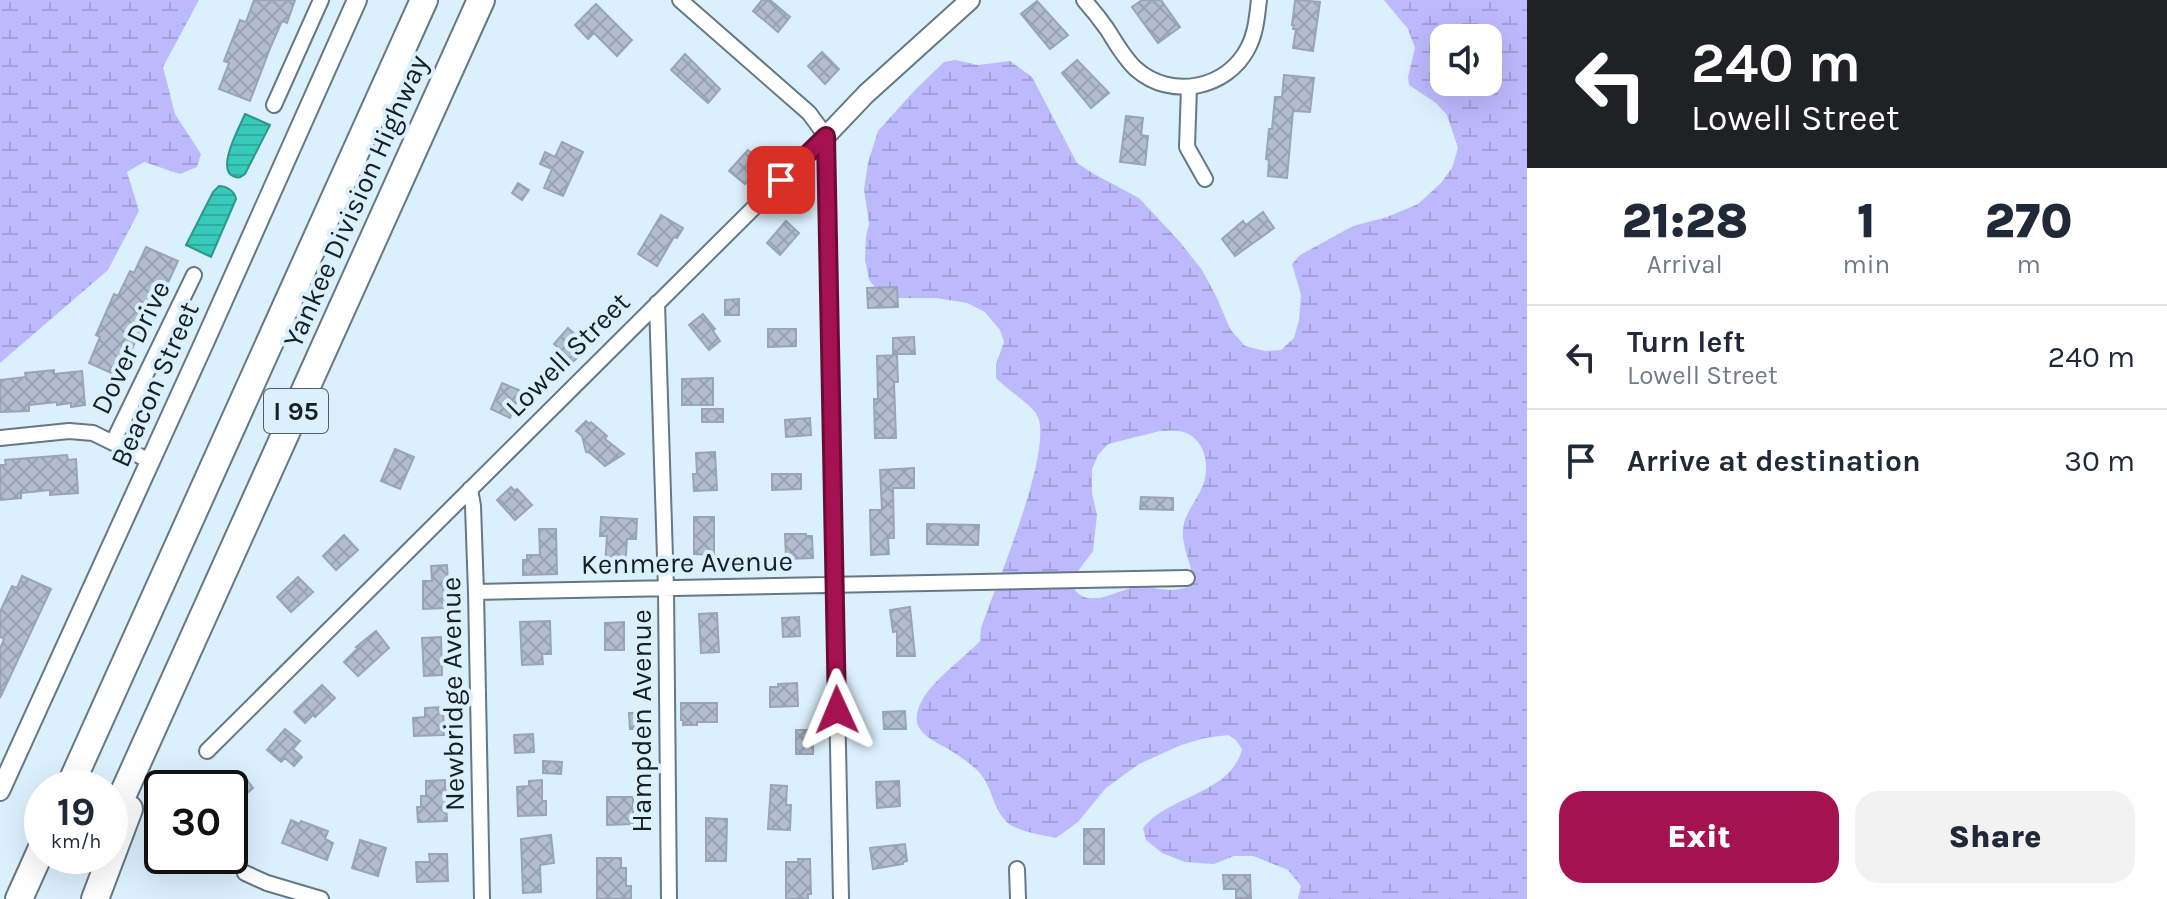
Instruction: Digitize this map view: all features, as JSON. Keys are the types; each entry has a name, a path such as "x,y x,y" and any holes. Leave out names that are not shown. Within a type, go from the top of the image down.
{"highway":[{"name":"Yankee Division Highway","path":"77,770 424,0"},
{"name":"Yankee Division Highway","path":"128,783 481,0"},
{"path":"95,899 189,646"},
{"path":"19,899 30,874"},
{"path":"76,899 87,874"}],"street":[{"path":"274,105 321,0"},
{"name":"Beacon Street","path":"0,791 357,0"},
{"path":"680,0 809,113 826,136 841,899"},
{"name":"Lowell Street","path":"207,751 866,94 970,0"},
{"path":"1084,0 1138,71 1157,82 1189,87 1210,83 1237,64 1253,36 1259,0"},
{"path":"1189,87 1187,147 1205,179"},
{"name":"Dover Drive","path":"113,442 194,275"},
{"name":"Hampden Avenue","path":"657,303 666,589 669,899"},
{"name":"Dover Drive","path":"0,438 76,431 93,433 150,461"},
{"name":"Newbridge Avenue","path":"470,489 476,592 482,899"},
{"name":"Kenmere Avenue","path":"476,592 1187,578"},
{"path":"1017,869 1018,899"},
{"path":"247,874 321,899"}],"green space":[{"path":"0,0 199,0 163,67 175,114 201,154 197,167 180,174 144,162 127,172 139,211 108,270 0,363"},
{"path":"1384,0 1527,0 1527,899 1298,899 1301,886 1288,870 1253,856 1234,856 1214,864 1185,862 1162,853 1146,840 1143,828 1168,808 1226,776 1236,764 1242,749 1228,735 1181,745 1139,764 1106,788 1078,822 1056,838 1014,827 999,812 978,771 960,756 930,739 920,730 917,718 928,691 980,641 981,628 1031,487 1038,457 1040,432 1037,415 996,378 996,364 1004,342 1000,330 985,312 967,303 936,298 899,298 878,291 869,280 865,260 869,224 864,189 878,131 944,62 955,60 978,65 1010,61 1032,77 1077,163 1139,198 1180,242 1202,270 1230,329 1245,346 1265,351 1281,350 1294,338 1299,320 1301,295 1292,264 1300,255 1353,226 1418,204 1452,168 1458,148 1447,115 1436,103 1409,85 1415,48 1408,29","holes":["1160,431 1177,431 1194,438 1206,460 1203,485 1183,530 1193,578 1189,587 1170,590 1138,587 1101,598 1084,597 1070,582 1093,551 1097,515 1092,493 1092,469 1098,455 1108,444"]}],"shaded area":[{"path":"245,114 270,125 245,174 237,177 228,172 228,156"},
{"path":"219,186 230,190 236,199 211,257 186,245"}],"building":[{"path":"254,0 295,0 287,23 282,21 250,101 219,89 229,63 224,61 240,20 246,22"},
{"path":"762,0 770,0 790,17 778,32 753,11"},
{"path":"1142,0 1161,0 1180,27 1158,43 1132,7"},
{"path":"1037,1 1068,35 1050,49 1021,14"},
{"path":"1295,1 1320,2 1313,51 1293,48"},
{"path":"596,4 632,40 617,56 594,33 588,39 575,25"},
{"path":"822,52 839,69 825,84 808,66"},
{"path":"685,54 720,89 708,103 671,70"},
{"path":"1077,60 1109,93 1091,108 1062,73"},
{"path":"1284,75 1314,78 1310,112 1293,111 1287,178 1268,176 1269,160 1266,159 1275,97 1282,97"},
{"path":"1126,116 1143,118 1141,135 1148,136 1145,165 1120,162"},
{"path":"562,142 583,152 563,196 544,188 552,169 540,164 545,152 555,157"},
{"path":"748,150 757,158 754,162 760,167 745,184 729,171"},
{"path":"518,183 529,190 522,200 512,193"},
{"path":"1263,212 1274,228 1235,256 1222,239 1243,221 1246,225"},
{"path":"661,215 683,228 657,266 638,254"},
{"path":"786,221 799,233 780,255 767,243"},
{"path":"146,247 178,261 159,299 156,297 149,310 120,377 89,363 100,337 96,335 114,294 118,296 130,271 134,273"},
{"path":"897,287 898,307 868,308 867,288"},
{"path":"739,299 739,315 725,315 725,300"},
{"path":"703,314 720,341 709,350 689,325"},
{"path":"568,328 588,346 573,362 554,344"},
{"path":"768,329 796,329 796,346 768,347"},
{"path":"914,337 915,354 893,354 893,338"},
{"path":"897,355 898,382 894,382 896,438 875,438 877,356"},
{"path":"54,370 54,374 82,371 85,405 71,407 71,403 57,405 57,402 29,405 29,411 0,412 0,380"},
{"path":"713,378 713,405 682,405 682,379"},
{"path":"502,383 521,391 510,418 491,409"},
{"path":"702,409 723,409 723,422 702,422"},
{"path":"810,418 811,435 786,437 785,420"},
{"path":"586,421 591,422 607,436 605,439 624,454 605,466 586,452 582,436 576,431"},
{"path":"395,449 414,457 400,489 381,481"},
{"path":"715,452 717,490 694,491 696,453"},
{"path":"67,455 68,460 76,459 78,493 50,495 50,490 21,493 21,498 0,500 0,465 6,465 5,460"},
{"path":"914,468 914,488 893,488 894,538 888,538 889,554 871,555 870,510 882,510 880,470"},
{"path":"772,474 801,474 801,489 772,490"},
{"path":"511,487 532,505 515,520 497,500"},
{"path":"1141,497 1173,498 1173,510 1140,509"},
{"path":"601,517 637,519 636,539 627,539 625,567 605,566 607,536 600,536"},
{"path":"694,517 714,517 714,555 694,554"},
{"path":"927,524 979,525 978,545 927,544"},
{"path":"539,529 556,529 557,574 523,575 523,560 527,560 527,555 540,555"},
{"path":"785,534 812,536 813,558 786,559"},
{"path":"344,535 358,550 336,570 323,556"},
{"path":"447,565 448,582 443,582 444,608 423,609 423,581 432,581 431,566"},
{"path":"22,576 51,589 0,698 0,649 4,639 0,637 0,612 12,586 17,588"},
{"path":"298,577 313,592 291,612 277,597"},
{"path":"910,607 915,656 897,656 897,631 893,632 890,610"},
{"path":"717,613 719,652 701,653 699,614"},
{"path":"799,617 800,636 783,637 782,618"},
{"path":"550,621 551,654 542,654 543,664 522,665 520,622"},
{"path":"624,622 624,650 605,650 605,623"},
{"path":"376,631 389,648 358,676 344,662 356,647"},
{"path":"441,637 442,675 424,676 422,638"},
{"path":"797,683 798,706 770,707 770,687"},
{"path":"322,685 335,698 305,723 294,712"},
{"path":"681,703 717,703 717,722 683,725"},
{"path":"443,707 444,735 414,736 413,718 425,717 425,708"},
{"path":"905,711 906,729 884,729 883,712"},
{"path":"629,713 642,713 644,729 630,729"},
{"path":"285,729 300,741 293,749 302,757 294,766 285,758 281,762 267,750"},
{"path":"796,730 813,730 813,754 796,754"},
{"path":"533,734 534,752 515,753 514,735"},
{"path":"543,761 562,762 561,774 543,773"},
{"path":"445,780 447,821 418,822 417,807 421,807 421,796 426,796 426,781"},
{"path":"542,780 546,815 518,816 517,787 529,786 529,781"},
{"path":"899,781 900,806 877,808 876,782"},
{"path":"771,785 787,786 786,805 791,805 790,830 768,829"},
{"path":"607,797 633,797 633,824 607,825"},
{"path":"706,818 727,819 726,861 706,861"},
{"path":"291,820 328,831 325,839 333,843 327,860 282,843"},
{"path":"1084,829 1104,829 1104,864 1084,864"},
{"path":"551,835 554,863 540,865 541,892 523,893 521,839"},
{"path":"360,840 386,848 378,876 352,868"},
{"path":"905,844 907,861 873,869 870,848"},
{"path":"429,854 447,854 448,881 417,882 416,862 430,862"},
{"path":"597,858 621,858 621,868 626,868 626,886 631,886 631,899 597,899"},
{"path":"798,859 810,859 811,894 808,894 808,899 786,899 786,862 798,862"},
{"path":"1223,875 1250,875 1251,898 1236,898 1236,889 1224,889"}],"route":[{"path":"781,180 826,136 837,710"}]}
